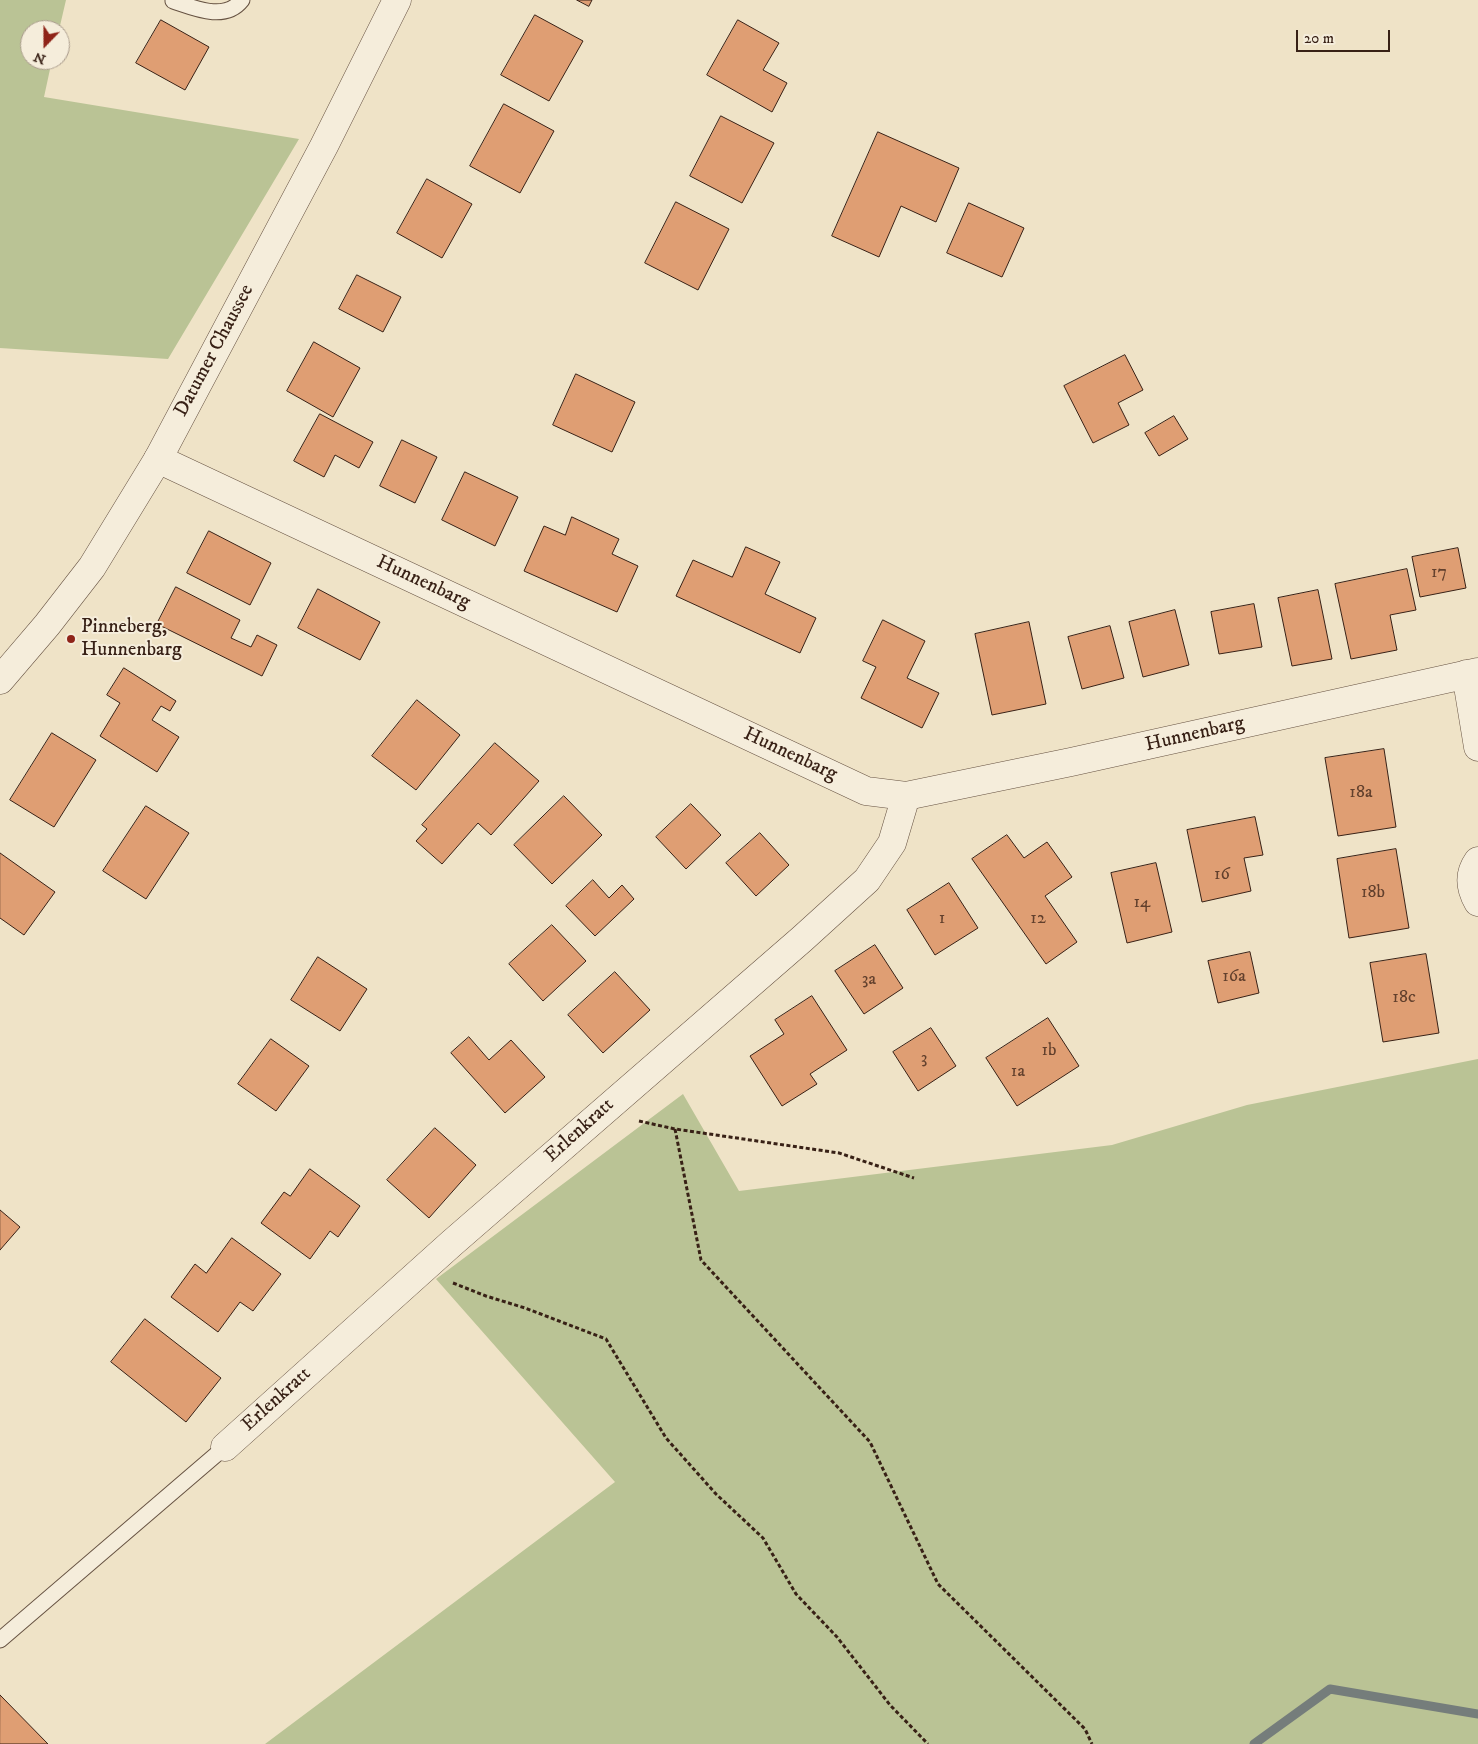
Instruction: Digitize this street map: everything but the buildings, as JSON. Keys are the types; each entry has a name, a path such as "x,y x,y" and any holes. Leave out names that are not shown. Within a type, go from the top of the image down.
{"street":[{"name":"Datumer Chaussee","path":"0,680 47,625 92,567 158,459 324,146 397,0"},
{"name":"Hunnenbarg","path":"158,459 866,791 906,796 1071,762 1472,673 1478,747"},
{"name":"Erlenkratt","path":"225,1447 614,1100 867,880 892,843 906,796"},
{"path":"1478,860 1472,871 1470,882 1472,893 1478,902"}],"lane":[{"path":"173,1 204,12 226,11 239,4 242,0"},
{"path":"0,1640 225,1447"}],"path":[{"path":"614,1100 632,1119 675,1129 839,1153 914,1178"},
{"path":"675,1129 701,1260 870,1442 938,1584 1085,1729 1092,1744"},
{"path":"423,1270 486,1296 526,1308 606,1339 666,1438 716,1494 763,1538 796,1594 837,1638 890,1705 928,1744"}],"green space":[{"path":"0,0 66,0 61,20 20,20 20,70 50,70 44,97 299,139 168,359 0,348"},
{"path":"1478,1059 1478,1744 265,1744 615,1482 436,1279 683,1094 739,1191 1112,1145 1247,1105"}],"waterway":[{"path":"1254,1744 1330,1689 1478,1714"}],"place":[{"name":"Pinneberg, Hunnenbarg","path":"71,639"}]}
